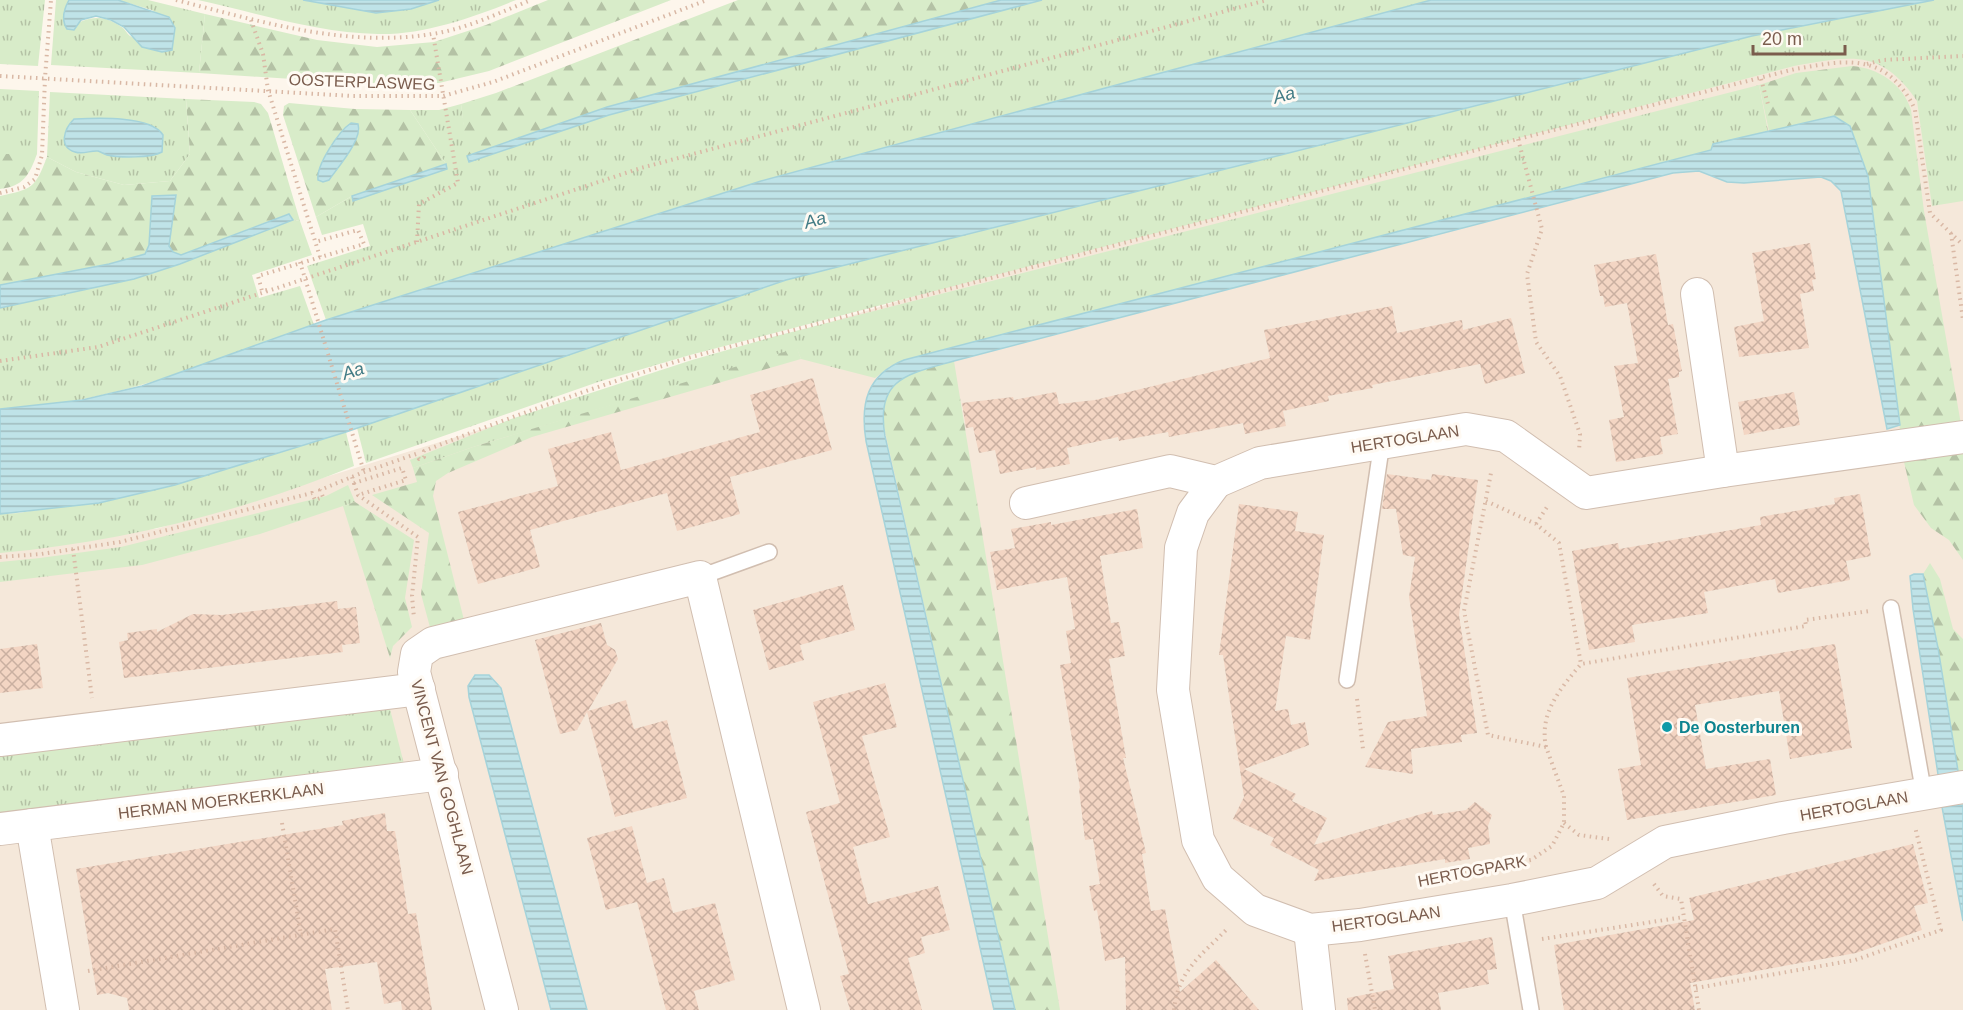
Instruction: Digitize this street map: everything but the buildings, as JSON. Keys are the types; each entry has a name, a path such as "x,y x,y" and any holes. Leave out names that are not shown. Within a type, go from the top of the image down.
{"street":[{"path":"1697,294 1723,471"},
{"name":"HERTOGLAAN","path":"1963,437 1586,493 1506,436 1466,429 1260,463 1216,482 1193,513 1181,548 1173,690 1198,840 1218,879 1255,910 1310,930 1360,925 1512,900 1597,883 1665,842 1783,818 1963,787"},
{"path":"1026,503 1170,471 1216,482"},
{"path":"700,577 804,1010"},
{"name":"VINCENT VAN GOGHLAAN","path":"502,1010 414,672 417,654 433,643 700,577"},
{"path":"0,740 419,689"},
{"name":"HERMAN MOERKERKLAAN","path":"0,829 442,774"},
{"path":"32,825 63,1010"},
{"path":"1310,930 1319,1010"}],"lane":[{"path":"1347,680 1382,442"},
{"name":"VINCENT VAN GOGHLAAN","path":"700,577 769,552"},
{"path":"1891,608 1916,795"},
{"path":"1512,900 1531,1010"}],"path":[{"path":"0,194 24,187 35,179 42,155 51,0"},
{"path":"176,0 317,33 378,39 433,34 486,19 531,0"},
{"name":"OOSTERPLASWEG","path":"0,76 353,96 443,96 504,78 706,0"},
{"path":"0,361 98,347 641,168 1267,0"},
{"path":"250,19 263,54 268,90 320,257"},
{"path":"417,242 419,204 458,183 433,34"},
{"path":"0,557 120,542 312,493 315,500 322,497 321,490 364,472 416,454 419,459 424,457 424,451 511,417 599,385 691,357 1518,139 1795,69 1831,64 1866,64 1883,60 1963,56"},
{"path":"1866,64 1884,71 1897,82 1912,102 1930,213 1963,245"},
{"path":"1761,79 1769,108"},
{"path":"1518,139 1542,229 1527,274 1536,342 1560,376 1580,434 1579,459 1536,524"},
{"path":"305,279 262,291 258,276 363,244 358,230 315,242"},
{"path":"1951,233 1963,320"},
{"path":"300,262 364,472"},
{"path":"354,483 402,468 406,480 358,495"},
{"path":"1491,473 1464,610 1488,735 1546,747"},
{"path":"352,477 358,495 418,537 412,596 417,654"},
{"path":"1486,501 1536,524 1559,543 1581,664"},
{"path":"73,549 96,729"},
{"path":"1699,1010 1681,899 1663,896 1625,842 1579,835 1564,823 1564,796 1546,747 1546,715 1562,686 1581,664 1806,626 1805,620 1891,608"},
{"path":"1347,680 1354,683 1363,749"},
{"path":"1696,988 1855,960 1941,930 1916,795"},
{"path":"281,816 301,935"},
{"name":"HERTOGPARK","path":"1426,880 1531,860 1552,846 1564,823"},
{"path":"1174,1010 1176,994 1185,973 1250,906"},
{"path":"1520,943 1684,917"},
{"path":"1360,925 1375,1010"},
{"path":"57,976 335,929 348,1010"}],"shaded area":[{"path":"1502,0 1963,0 1963,1010 0,1010 0,536 156,529 1522,110"}],"green space":[{"path":"0,0 45,0 38,66 0,64"},
{"path":"56,0 69,0 64,14 67,29 87,19 106,19 122,27 135,38 172,50 175,28 152,10 118,0 148,0 205,14 199,73 51,65"},
{"path":"198,0 303,0 376,13 411,9 439,0 516,0 483,13 431,28 413,32 378,34 355,33 288,22"},
{"path":"548,0 671,0 489,71 439,83 354,83 199,73 205,14 317,40 377,47 434,42 486,25"},
{"path":"738,0 1001,0 607,107 467,156 461,104 496,93"},
{"path":"1042,0 1431,0 761,181 326,320 307,266 370,246 363,224 322,235 316,217 352,196 353,200 446,164 410,110 439,110 461,104 469,162 609,115"},
{"path":"1934,0 1963,0 1963,201 1932,206 1917,101 1890,71 1863,60 1848,59 1794,66 690,355 598,382 366,463 357,428 786,280 1752,36"},
{"path":"1852,66 1871,70 1888,79 1902,92 1911,110 1924,211 1963,436 1963,560 1949,540 1931,528 1914,505 1904,462 1868,176 1833,116 1769,131 1759,85 1796,73"},
{"path":"1759,85 1768,131 1714,144 1711,150 904,360 890,366 875,378 801,359 797,349 473,447 413,468 410,460 511,419 692,360 776,336"},
{"path":"0,89 39,91 37,154 0,154"},
{"path":"50,92 186,99 190,154 170,181 124,185 76,172 47,157"},
{"path":"186,99 261,104 268,113 300,221 293,220 288,214 181,255 173,252 169,246 176,195 153,196 149,245 145,254 109,264 0,285 0,196 31,186 36,181 47,157 76,172 124,185 170,181 190,154"},
{"path":"289,103 355,109 410,110 446,164 352,196 316,217 283,115 284,106"},
{"path":"0,154 37,154 25,178 15,185 0,189"},
{"path":"293,220 300,221 312,255 252,275 259,298 300,286 314,325 198,367 121,390 41,406 0,409 0,308 134,279 180,264"},
{"path":"797,348 801,359 532,437 448,473 436,481 433,496 464,620 431,631 421,594 429,533 372,495 417,482 413,468 473,447"},
{"path":"954,361 1060,1010 1015,1010 882,418 889,390 901,378 918,370"},
{"path":"346,432 354,466 311,482 225,511 180,523 91,541 0,553 0,514 19,513 175,485"},
{"path":"348,485 355,502 260,534 142,565 0,582 0,562 121,547 326,496"},
{"path":"355,502 414,540 405,598 412,627 393,646 390,658 343,506"},
{"path":"1930,563 1940,579 1953,629 1963,639 1963,804 1938,648 1923,574"},
{"path":"376,708 390,709 404,764 0,818 0,754"}],"water":[{"path":"69,0 118,0 169,17 175,28 172,50 162,52 142,47 124,27 96,16 81,20 74,30 67,29 64,14"},
{"path":"303,0 439,0 411,9 376,13"},
{"path":"1001,0 1042,0 609,115 469,162 467,156 607,107"},
{"name":"Aa","path":"1431,0 1934,0 1752,36 786,280 346,432 175,485 99,503 0,514 0,409 82,400 142,386 326,320 761,181"},
{"path":"1834,116 1850,126 1868,176 1900,425 1887,429 1841,191 1831,181 1821,177 1744,183 1727,182 1699,171 1673,173 954,361 909,375 890,390 885,402 883,417 885,436 1015,1010 994,1010 866,441 864,414 874,382 891,366 904,360 1711,150 1713,144"},
{"path":"74,119 122,119 147,124 163,135 162,152 127,157 107,155 98,151 75,152 66,146 64,137"},
{"path":"351,123 358,124 359,130 353,145 329,180 323,182 318,180 318,174 329,149 340,133"},
{"path":"446,164 447,169 353,201 352,196"},
{"path":"176,195 169,246 173,252 181,255 289,214 293,220 180,264 134,279 0,308 0,285 109,264 145,254 149,245 152,196"},
{"path":"1923,574 1938,648 1959,777 1939,781 1913,609 1910,576"},
{"path":"475,675 489,675 501,688 587,1010 551,1010 469,697 468,686"},
{"path":"1963,805 1963,921 1942,807"}],"place":[{"name":"De Oosterburen","path":"1667,727"}]}
